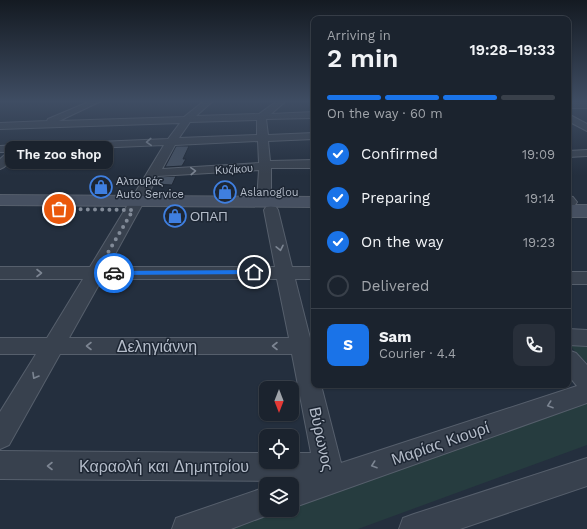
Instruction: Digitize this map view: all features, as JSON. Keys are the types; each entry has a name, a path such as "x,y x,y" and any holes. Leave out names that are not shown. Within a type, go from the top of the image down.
{"main road":[{"path":"0,200 136,206"},
{"path":"0,209 136,206 268,206 311,202"},
{"path":"268,206 311,210"}],"street":[{"path":"0,165 42,126"},
{"path":"0,436 136,206 172,141 182,126"},
{"name":"Βύρωνος","path":"261,126 268,206 285,272 308,346 311,364"},
{"path":"571,126 586,126"},
{"path":"0,149 311,136"},
{"path":"571,154 587,153"},
{"name":"Κυζίκου","path":"154,173 251,168 265,165 311,164"},
{"path":"0,273 311,273"},
{"path":"571,278 587,278"},
{"path":"571,337 587,338"},
{"name":"Δεληγιάννη","path":"0,346 308,346"},
{"path":"571,362 587,381"},
{"name":"Βύρωνος","path":"315,388 329,474"},
{"name":"Μαρίας Κιουρί","path":"299,489 329,474 587,393"},
{"name":"Καραολή και Δημητρίου","path":"0,465 329,474"},
{"path":"414,529 587,472"},
{"path":"187,529 259,504"}],"green space":[{"path":"587,342 587,363 571,347 571,344"},
{"path":"587,397 587,445 358,529 199,529 259,512 259,517 299,517 299,495"}],"building":[{"path":"176,146 189,146 183,159 186,159 182,166 165,167"},
{"path":"176,176 172,185 155,184 159,177"}],"way so far":[{"path":"59,209 133,210 96,273 114,273"}],"place":[{"name":"Αλτουβάς Auto Service","path":"101,187"},
{"name":"Aslanoglou","path":"225,192"},
{"name":"The zoo shop","path":"59,209"},
{"name":"ΟΠΑΠ","path":"175,216"}],"route":[{"path":"114,273 254,272"}]}
